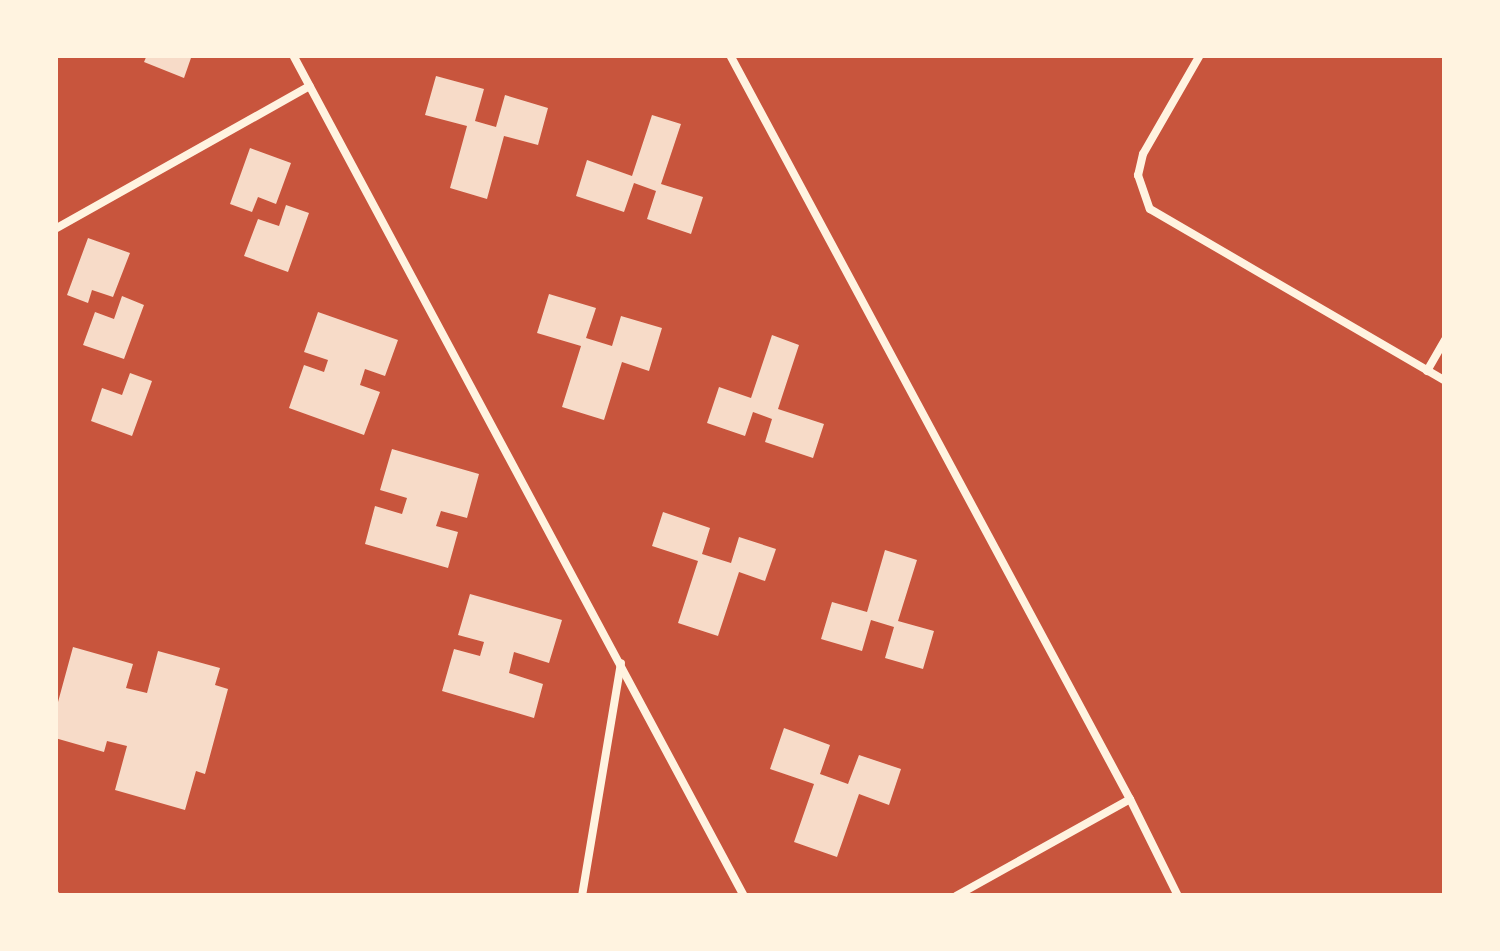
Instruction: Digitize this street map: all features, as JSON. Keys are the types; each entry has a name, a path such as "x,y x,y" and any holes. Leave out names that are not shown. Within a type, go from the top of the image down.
{"lane":[{"path":"293,55 744,896"},
{"path":"730,55 1130,799 1178,896"},
{"path":"1200,55 1143,154 1138,176 1150,209 1163,221 1445,381"},
{"path":"55,229 310,86"},
{"path":"1427,370 1445,340"},
{"path":"582,896 622,663"},
{"path":"956,896 1130,799"}],"building":[{"path":"147,55 192,55 184,78 144,62"},
{"path":"436,76 484,89 475,121 496,127 505,95 548,108 538,145 504,136 487,199 450,188 467,126 425,115"},
{"path":"652,115 681,124 661,184 703,197 691,234 647,219 656,191 634,183 624,212 576,196 587,160 632,176"},
{"path":"250,148 291,163 276,204 258,197 252,212 230,204"},
{"path":"286,205 309,213 288,272 244,256 258,219 279,226"},
{"path":"88,238 130,253 113,297 92,290 88,303 67,295"},
{"path":"549,294 596,308 586,338 612,346 621,316 662,328 649,371 622,362 604,420 562,407 581,346 537,333"},
{"path":"122,296 144,305 124,359 83,345 95,312 114,319"},
{"path":"318,312 398,340 385,376 365,369 360,385 380,392 364,435 289,408 304,365 324,372 328,360 304,352"},
{"path":"772,335 799,345 778,409 824,424 813,458 765,442 772,419 753,412 745,436 707,423 719,387 751,398"},
{"path":"130,373 152,381 132,436 91,421 102,388 122,395"},
{"path":"392,449 479,474 467,518 441,511 436,526 458,532 448,568 365,544 375,506 402,514 407,498 380,490"},
{"path":"663,512 710,528 702,554 731,563 739,537 776,549 765,581 739,572 718,636 678,623 698,561 652,546"},
{"path":"885,550 917,560 898,621 934,631 923,669 885,658 894,627 871,620 862,651 821,639 832,602 867,612"},
{"path":"470,594 562,620 549,663 514,652 509,673 543,684 534,718 442,691 454,649 480,656 484,642 458,635"},
{"path":"73,647 133,664 126,688 147,693 158,651 220,668 215,685 228,689 205,774 196,771 185,810 115,790 127,746 107,741 104,752 55,738 55,713"},
{"path":"784,728 830,745 820,774 848,784 859,755 901,769 889,805 859,794 837,857 794,842 814,784 770,769"}]}
